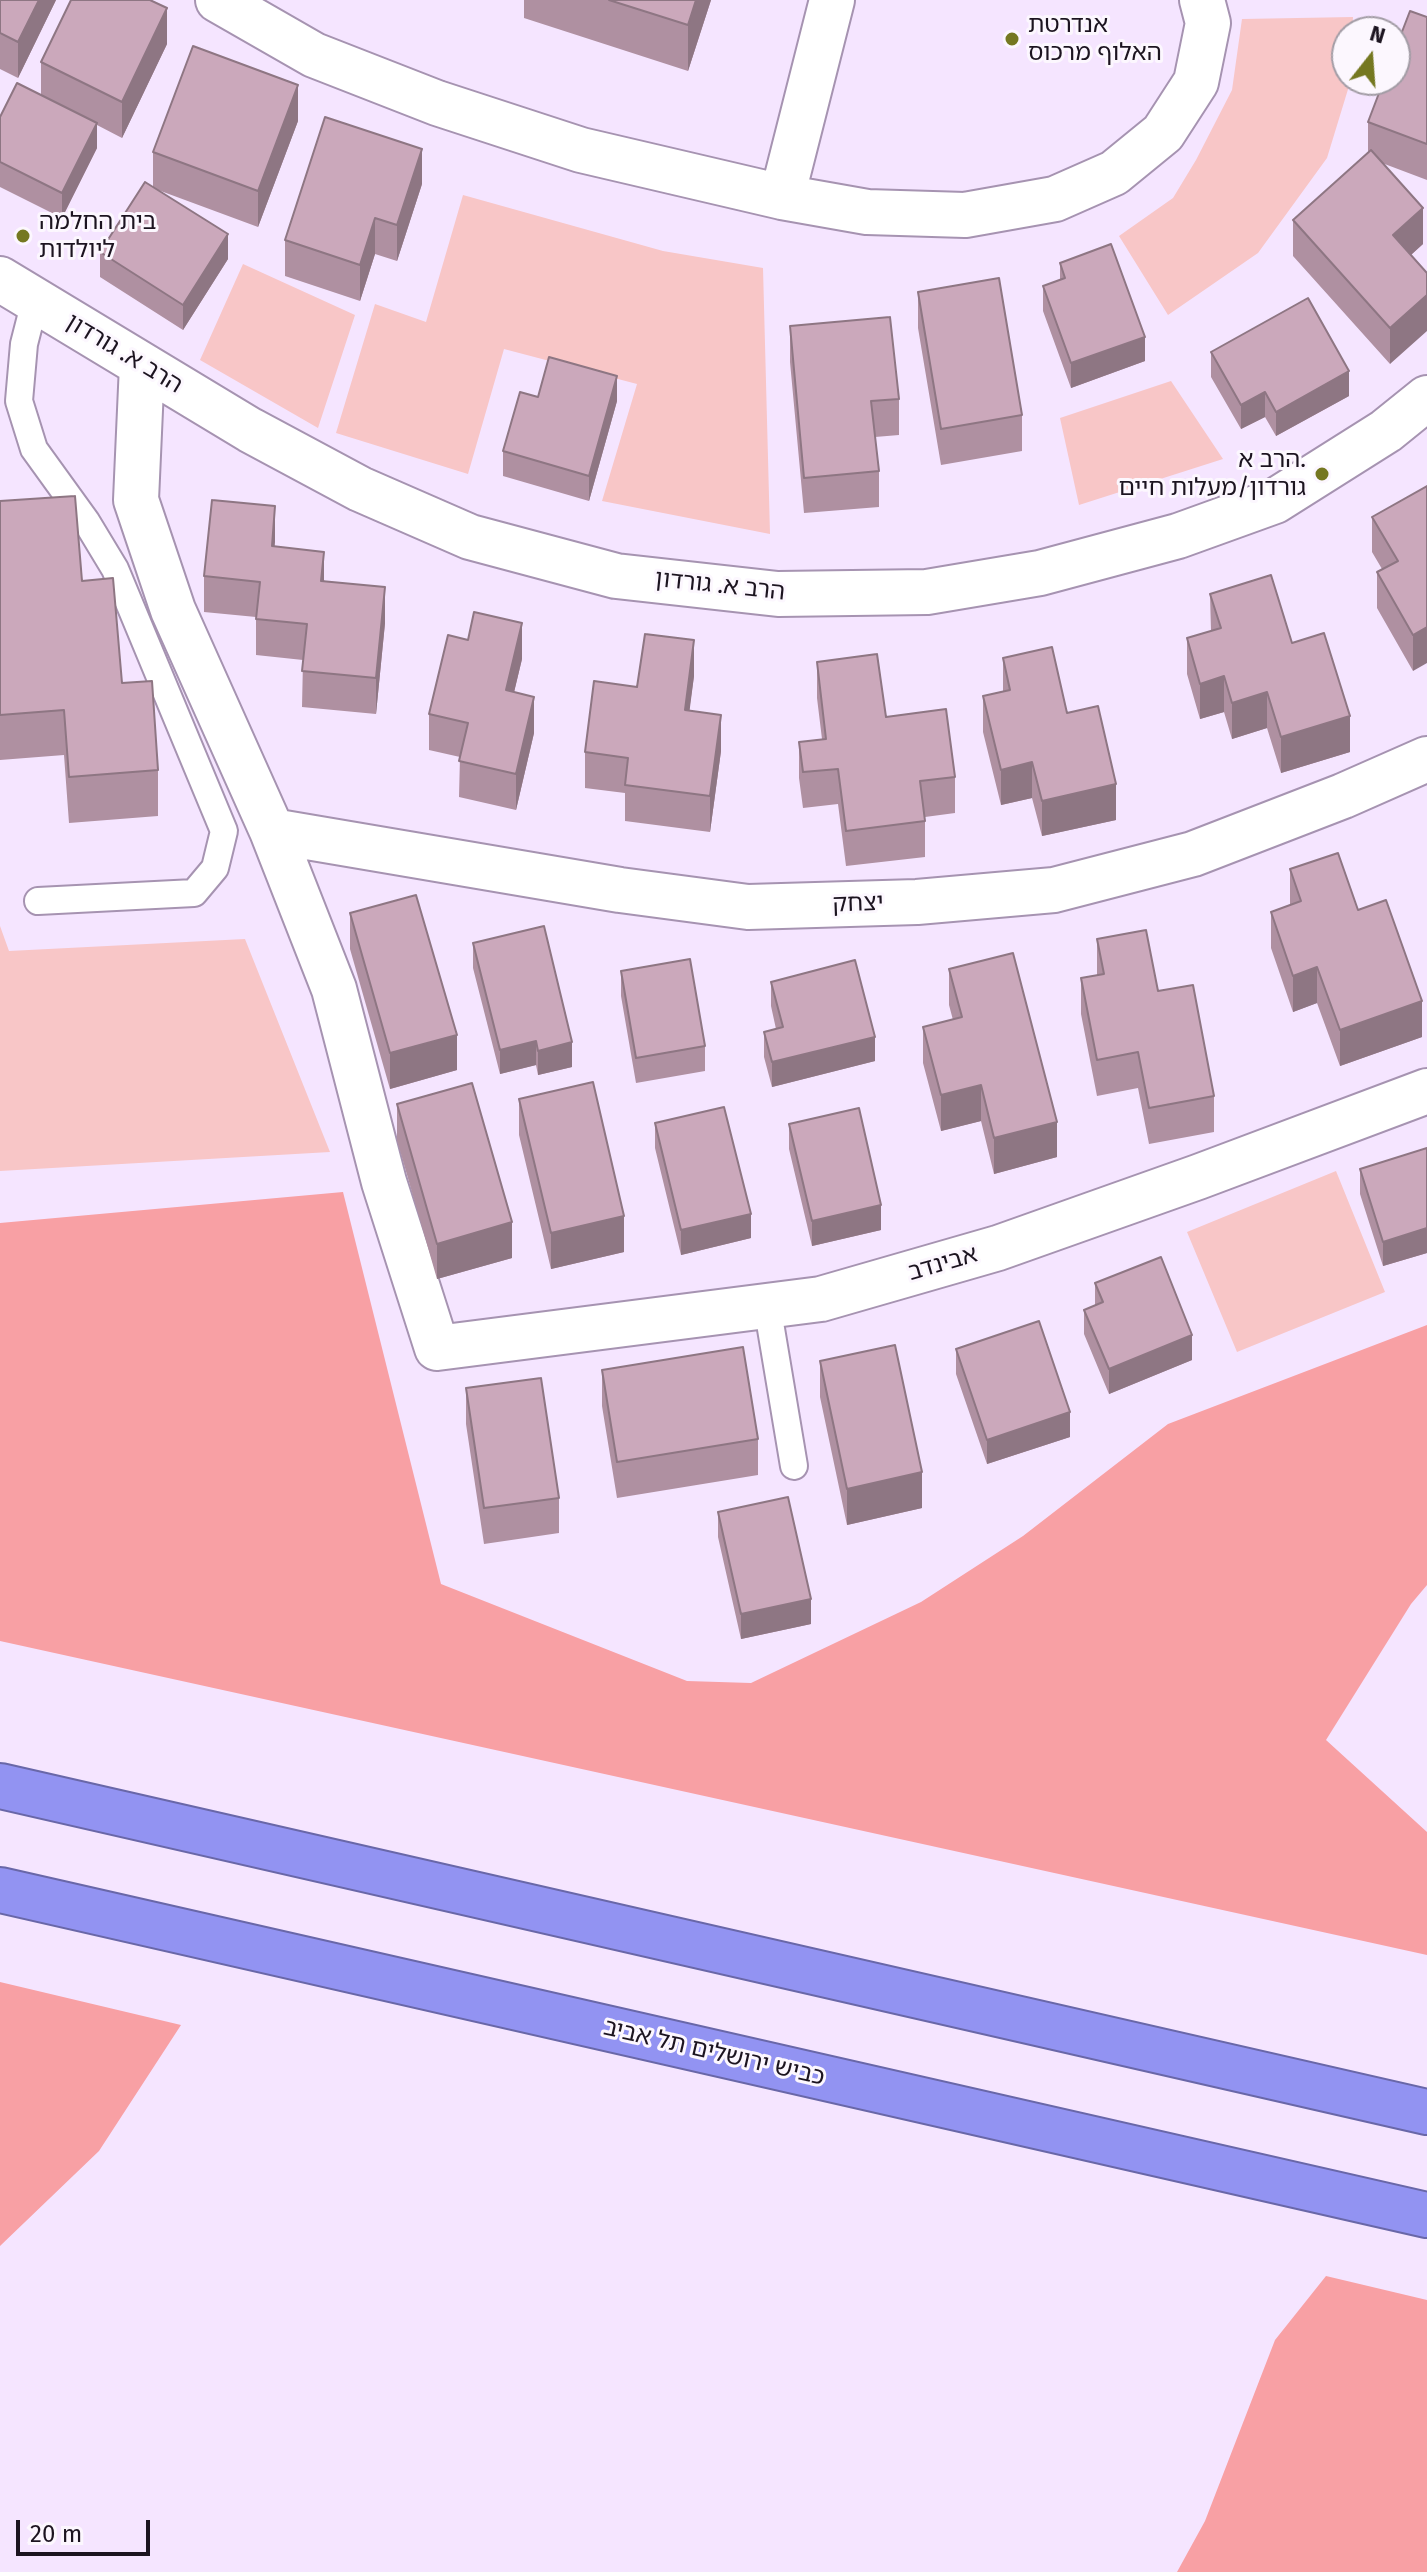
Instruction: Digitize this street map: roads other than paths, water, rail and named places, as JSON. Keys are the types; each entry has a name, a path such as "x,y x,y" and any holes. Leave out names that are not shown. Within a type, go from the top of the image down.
{"highway":[{"path":"0,1786 1427,2112"},
{"name":"כביש ירושלים תל אביב","path":"0,1890 1427,2215"}],"street":[{"path":"218,0 314,55 437,103 581,150 782,197 867,212 965,215 1055,199 1114,173 1163,133 1196,82 1208,23 1202,0"},
{"path":"782,197 832,0"},
{"name":"הרב א. גורדון","path":"18,290 250,430 360,489 470,537 616,576 778,594 927,592 1040,573 1178,536 1275,501 1386,431 1427,398"},
{"path":"142,365 136,500 173,610 272,831"},
{"name":"יצחק","path":"272,831 620,890 748,907 917,902 1054,890 1193,854 1343,796 1427,759"},
{"name":"אבינדב","path":"272,831 334,989 384,1182 437,1348 821,1299 998,1248 1427,1091"}],"lane":[{"path":"18,290 24,344 19,401 34,449 86,521 115,569 224,831 215,868 194,893 38,901"},
{"path":"767,1305 794,1466"}],"place":[{"name":"אנדרטת האלוף מרכוס","path":"1012,39"},
{"name":"בית החלמה ליולדות","path":"23,236"},
{"name":"הרב א. גורדון/מעלות חיים","path":"1322,474"}]}
